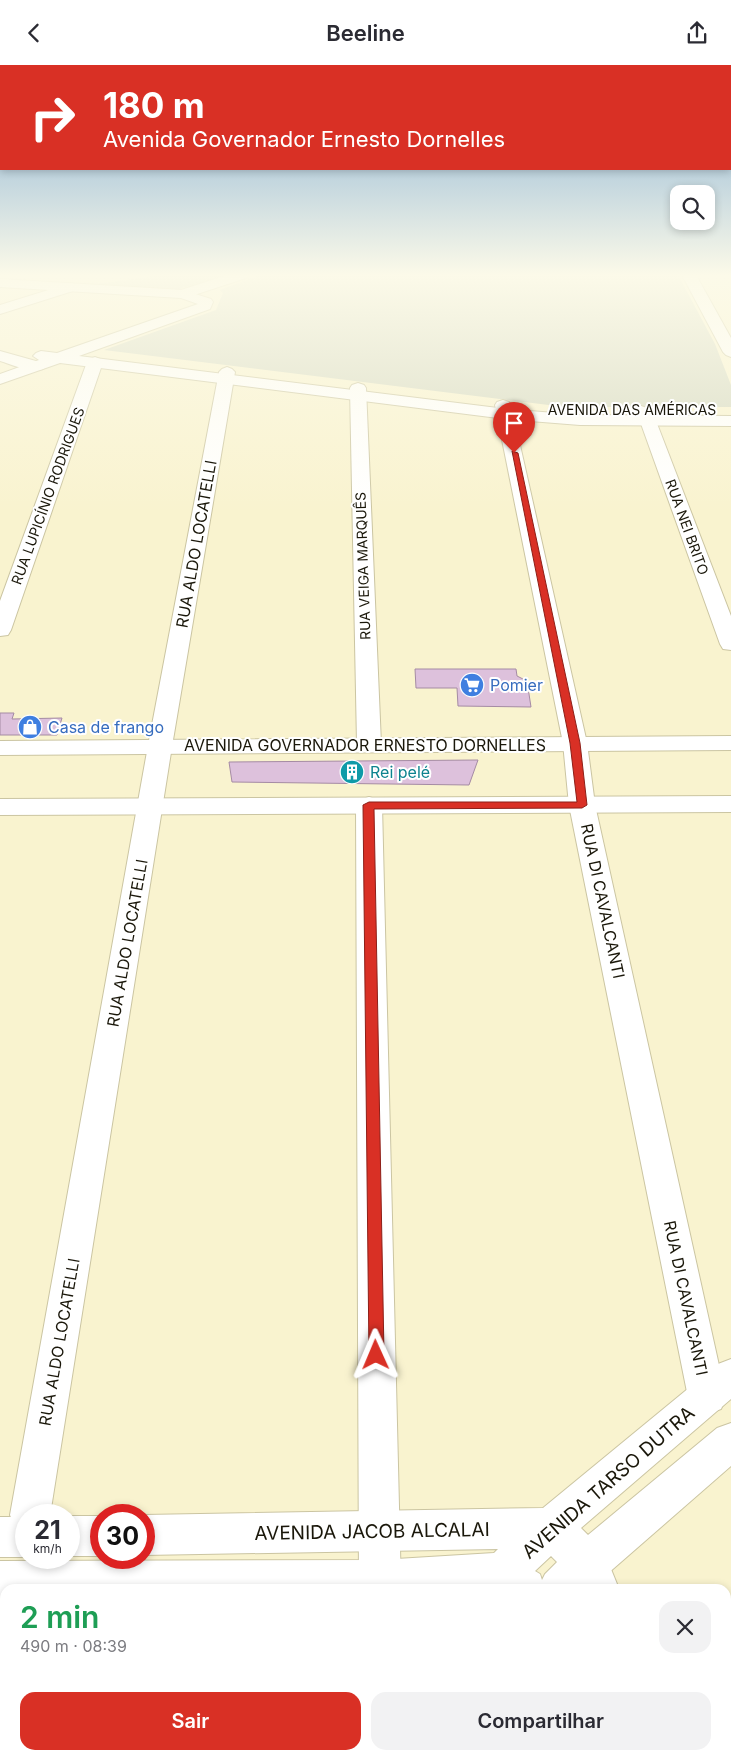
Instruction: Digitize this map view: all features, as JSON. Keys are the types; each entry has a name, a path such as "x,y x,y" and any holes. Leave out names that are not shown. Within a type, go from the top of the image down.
{"street":[{"name":"AVENIDA DAS AMÉRICAS","path":"0,356 21,363 40,361 62,354"},
{"name":"AVENIDA DAS AMÉRICAS","path":"62,354 95,362 226,375"},
{"name":"AVENIDA DAS AMÉRICAS","path":"62,354 358,393 580,419 731,411"},
{"path":"0,379 40,361"},
{"name":"RUA LUPICÍNIO RODRIGUES","path":"0,630 95,362"},
{"path":"0,371 21,363"},
{"name":"RUA ALDO LOCATELLI","path":"32,1504 160,747 226,375"},
{"name":"RUA VEIGA MARQUÊS","path":"358,393 369,744"},
{"name":"RUA DI CAVALCANTI","path":"504,410 575,743 582,805 719,1387"},
{"name":"AVENIDA DAS AMÉRICAS","path":"644,416 731,421"},
{"name":"RUA NEI BRITO","path":"644,416 731,644"},
{"name":"AVENIDA GOVERNADOR ERNESTO DORNELLES","path":"0,748 731,743"},
{"path":"0,807 731,804"},
{"path":"369,805 380,1584"},
{"name":"AVENIDA TARSO DUTRA","path":"505,1583 551,1528 719,1387"},
{"path":"551,1528 582,1580 731,1441"},
{"name":"AVENIDA JACOB ALCALAI","path":"155,1535 551,1528"},
{"path":"0,1537 15,1536"},
{"path":"11,1584 16,1569"},
{"path":"442,1584 505,1583"}],"green space":[{"path":"137,354 719,354 731,385 731,407 565,407"}],"building":[{"name":"Pomier","path":"415,669 516,669 517,676 527,681 531,707 458,706 457,688 416,688"},
{"name":"Casa de frango","path":"0,713 14,713 12,719 62,718 57,735 0,735"},
{"name":"Rei pelé","path":"478,760 469,785 232,782 229,762"}],"place":[{"name":"Pomier","path":"472,685"},
{"name":"Casa de frango","path":"30,727"},
{"name":"Rei pelé","path":"352,772"}],"route":[{"path":"376,1355 369,805 582,805 575,743 514,453"}]}
